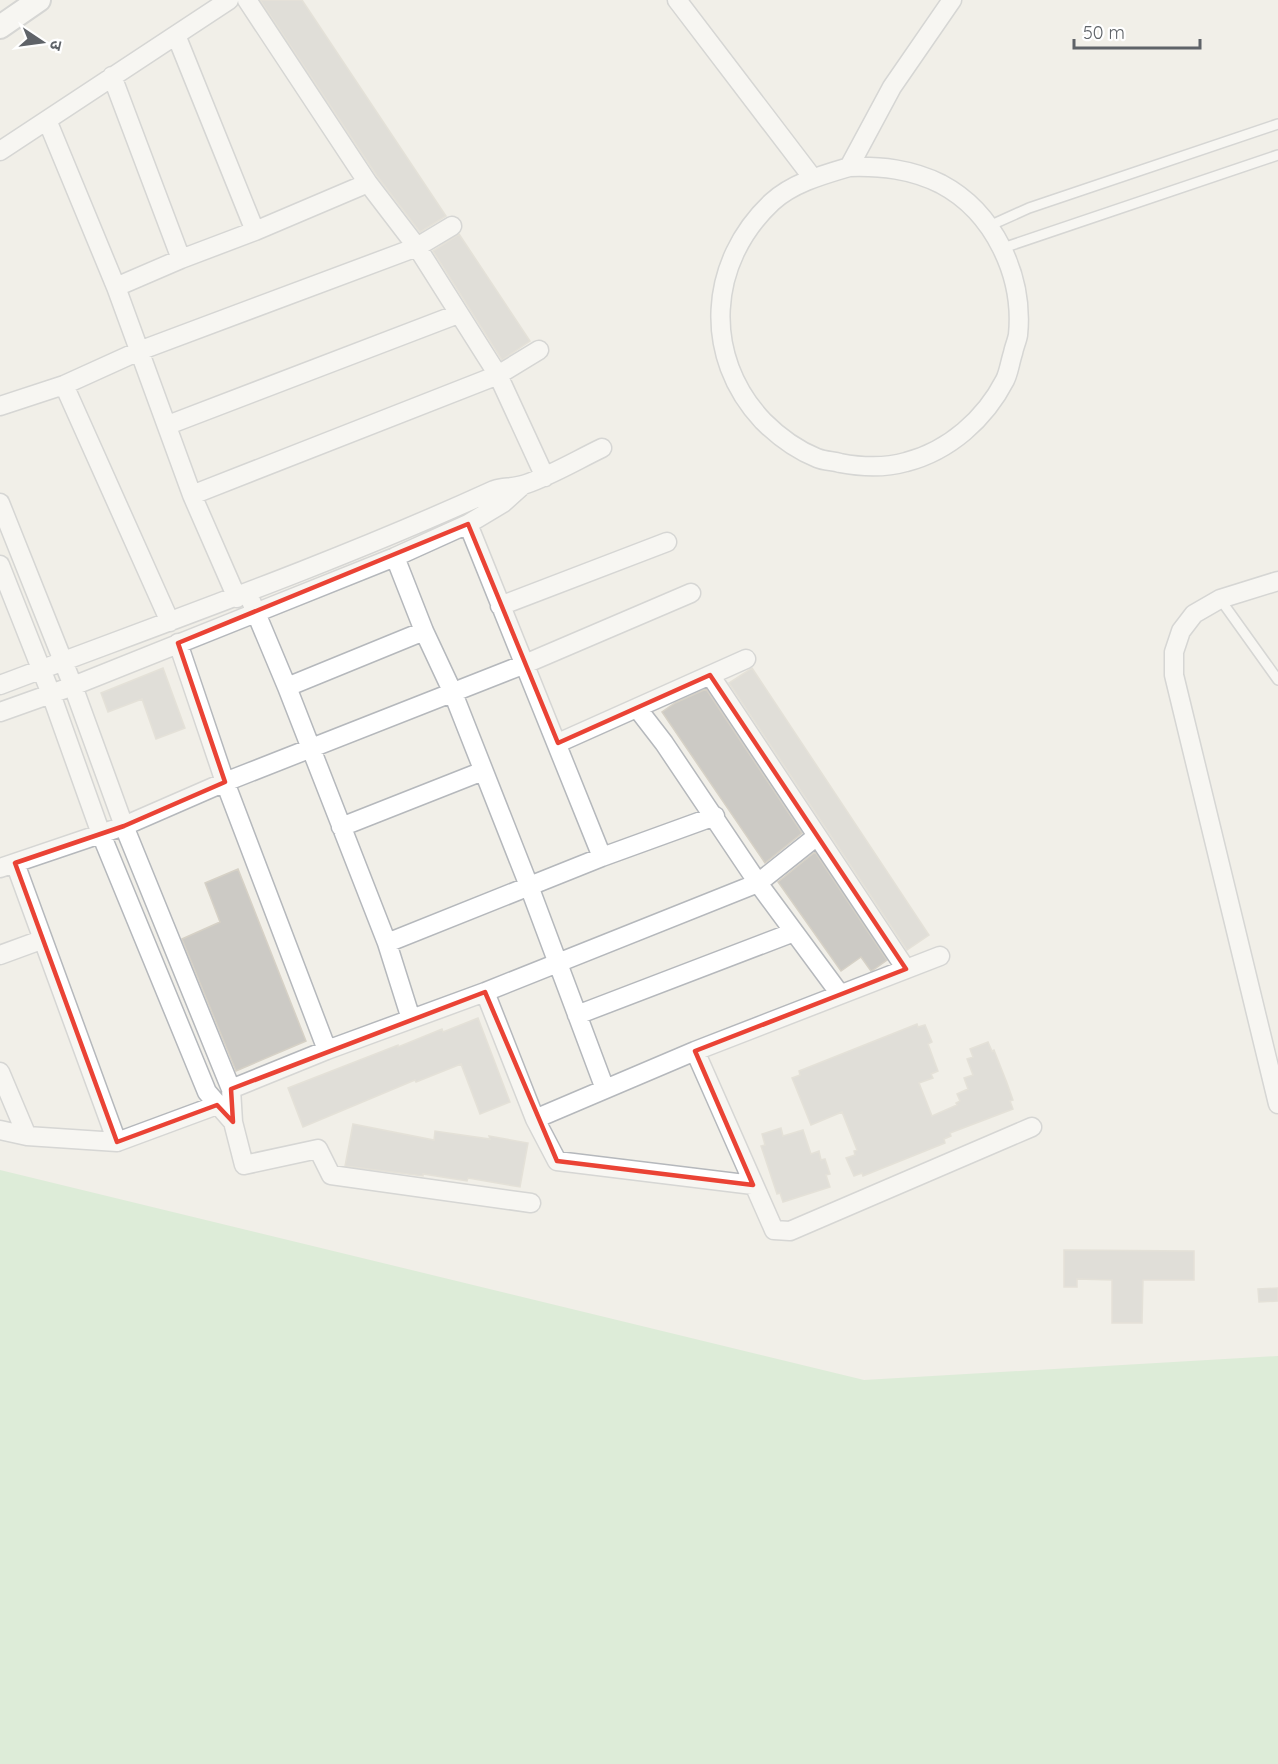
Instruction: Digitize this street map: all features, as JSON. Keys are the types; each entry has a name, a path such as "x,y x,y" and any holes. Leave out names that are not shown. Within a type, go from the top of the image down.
{"street":[{"path":"0,27 39,0"},
{"path":"0,151 229,0"},
{"path":"247,0 368,183 417,247 498,375 545,477"},
{"path":"677,0 812,177"},
{"path":"849,167 892,87 952,0"},
{"path":"176,35 255,231"},
{"path":"112,76 181,259"},
{"path":"47,120 116,287 192,495 242,596 256,612 287,687 387,943 411,1019"},
{"path":"881,166 912,172 942,184 968,203 989,226 1003,248 1017,291 1018,336 1006,379 981,416 947,445 906,463 861,467 818,458 778,436 747,404 727,364 719,320 725,275 744,234 773,201 812,177 849,167 881,166"},
{"path":"116,287 368,183"},
{"path":"0,406 64,385 139,351 417,247 452,226"},
{"path":"168,425 458,314"},
{"path":"192,495 498,375 538,350"},
{"path":"64,385 170,622"},
{"path":"0,685 242,596 387,537 494,490 523,485 545,477 602,448"},
{"path":"0,712 73,686 395,557 468,524 503,503 523,485"},
{"path":"0,503 73,686 124,826 231,1089 233,1122 244,1165 318,1149 331,1175 531,1203"},
{"path":"468,524 602,857"},
{"path":"500,606 667,542"},
{"path":"395,557 424,630 453,693 605,1089"},
{"path":"0,565 51,694 101,834 207,1092 233,1122"},
{"path":"1278,581 1220,599 1194,614 1181,631 1174,652 1174,675 1278,1104"},
{"path":"117,1142 41,940 4,865 124,826 225,782 525,664 691,593"},
{"path":"287,687 424,630"},
{"path":"178,643 225,782 327,1050"},
{"path":"558,743 746,659"},
{"path":"710,675 906,969"},
{"path":"637,708 715,816 758,883 840,994"},
{"path":"341,827 483,771"},
{"path":"387,943 602,857 715,816"},
{"path":"231,1089 327,1050 485,992 758,883 817,836"},
{"path":"577,1015 794,932"},
{"path":"0,955 41,940"},
{"path":"535,1119 694,1051 940,956"},
{"path":"485,992 535,1119 557,1161 753,1185"},
{"path":"694,1051 774,1230 790,1231 1032,1127"},
{"path":"0,1072 27,1136"},
{"path":"0,1130 27,1136 117,1142 218,1105"}],"lane":[{"path":"989,226 1029,208 1278,123"},
{"path":"1003,248 1278,155"},
{"path":"1220,599 1278,680"}],"highlighted area":[{"path":"468,524 558,743 710,675 906,969 695,1051 753,1185 557,1161 485,992 231,1089 233,1122 217,1105 117,1142 15,863 124,826 225,782 178,643"}],"green space":[{"path":"0,1170 864,1380 1278,1356 1278,1764 0,1764"}],"building":[{"path":"260,0 302,0 446,216 420,232 377,176"},
{"path":"459,234 530,341 502,360 433,251"},
{"path":"163,668 185,728 156,739 142,699 108,712 101,693"},
{"path":"752,668 929,935 907,950 729,683"},
{"path":"706,689 802,833 765,863 662,712 675,703"},
{"path":"815,852 887,960 871,971 861,957 841,971 778,882"},
{"path":"238,869 306,1041 236,1071 182,939 220,922 205,883"},
{"path":"478,1018 510,1102 480,1114 461,1064 416,1082 415,1080 303,1127 288,1088 398,1045 398,1047 442,1029 443,1032"},
{"path":"917,1024 918,1027 925,1025 932,1042 928,1044 938,1071 931,1074 933,1078 919,1083 932,1116 957,1105 956,1103 960,1101 957,1094 968,1089 964,1078 973,1075 967,1059 973,1057 970,1049 988,1042 992,1051 994,1050 1007,1083 1013,1100 1010,1101 1013,1109 950,1133 951,1136 944,1139 945,1143 863,1176 862,1173 854,1176 846,1158 855,1155 854,1151 857,1150 842,1112 811,1125 792,1078 800,1075 799,1071"},
{"path":"353,1124 434,1140 435,1131 490,1139 489,1136 528,1143 520,1187 468,1178 467,1181 345,1166"},
{"path":"781,1128 783,1136 803,1130 811,1154 819,1151 821,1160 825,1159 830,1174 826,1175 830,1187 783,1202 780,1193 777,1194 761,1146 765,1145 762,1134"},
{"path":"1064,1250 1194,1251 1194,1280 1143,1280 1142,1323 1112,1323 1112,1280 1077,1279 1077,1287 1064,1287"},
{"path":"1278,1288 1278,1301 1259,1302 1258,1289"}]}
